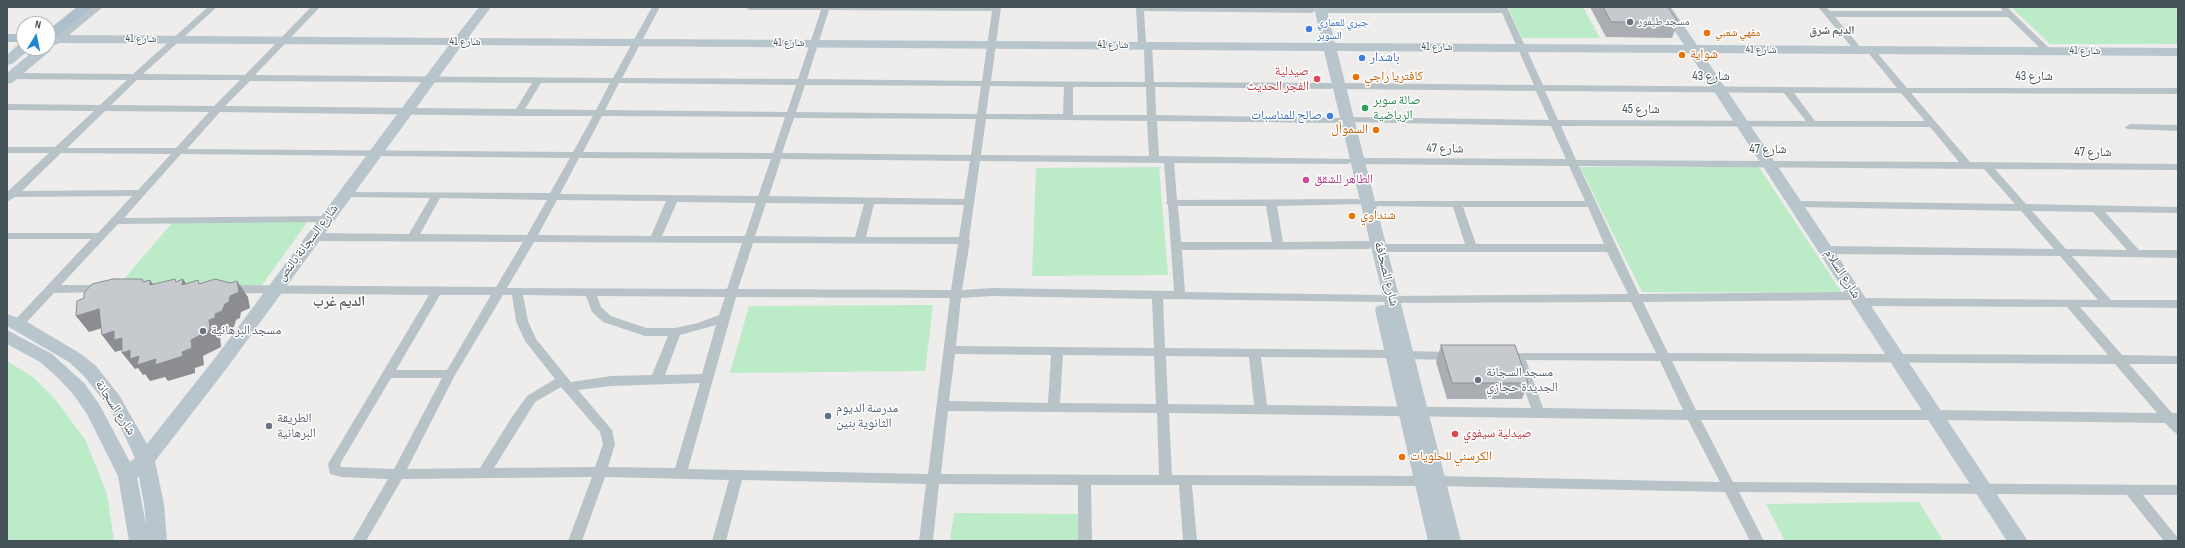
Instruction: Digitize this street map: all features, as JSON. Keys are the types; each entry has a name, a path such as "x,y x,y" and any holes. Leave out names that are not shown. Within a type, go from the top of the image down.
{"main road":[{"path":"56,28 73,7"},
{"path":"56,30 85,7"},
{"path":"56,30 97,7"},
{"name":"شارع السجانة بالنص","path":"127,476 145,460 221,363 274,288 407,112 430,78 460,42 486,7"},
{"name":"شارع السلام","path":"1665,7 1770,163 2018,541"},
{"name":"شارع الصحافة","path":"1316,8 1430,481 1438,541"},
{"name":"شارع 41","path":"56,32 178,38 460,42 638,41 2178,52"},
{"path":"7,61 16,54"},
{"path":"8,75 27,56"},
{"path":"8,75 34,56"},
{"name":"شارع السجانة","path":"11,326 65,352 90,371 115,404 130,428 145,460 154,504 157,541"},
{"name":"شارع السجانة","path":"11,326 79,389 111,441 127,476 138,541"},
{"name":"شارع الصحافة","path":"1430,481 1451,541"}],"street":[{"path":"9,195 59,150 135,77 213,7"},
{"path":"11,326 52,289 142,193 217,109 286,40 316,7"},
{"path":"359,541 398,474 450,374 531,238 656,7"},
{"path":"748,7 997,8 965,241 956,294 926,541"},
{"path":"680,473 731,294 826,7"},
{"path":"2003,7 2048,51"},
{"path":"1154,160 1150,84 1140,8 1504,9 1590,204 1727,486 1757,541"},
{"path":"1824,10 2010,14"},
{"path":"1824,10 1903,90 1968,165"},
{"name":"شارع 43","path":"8,75 247,78 802,80 1721,90 2178,91"},
{"path":"518,112 539,79"},
{"path":"1068,118 1069,84"},
{"path":"1787,90 1813,124"},
{"name":"شارع 45","path":"7,107 1555,123 1932,124"},
{"path":"2130,127 2178,128"},
{"name":"شارع 47","path":"7,150 2178,167"},
{"path":"1169,160 1171,203 1180,296"},
{"path":"1986,165 2108,304"},
{"path":"9,195 142,193"},
{"path":"344,194 970,202"},
{"path":"412,238 437,195"},
{"path":"655,239 673,198"},
{"path":"860,240 870,200"},
{"path":"1171,203 1271,202 1457,205 1590,204"},
{"path":"1271,202 1278,245"},
{"path":"1797,204 2178,210"},
{"path":"1457,205 1472,248"},
{"path":"2096,209 2137,254"},
{"path":"115,221 326,220"},
{"path":"7,236 101,236"},
{"path":"312,237 965,241"},
{"path":"1175,246 1278,245 1472,248 1611,248"},
{"path":"1827,250 2064,254 2178,254"},
{"path":"218,289 274,288 731,294 956,294 992,292 1386,300 1635,296 2178,304"},
{"path":"52,289 116,289"},
{"path":"437,290 334,464 335,470 341,472 398,474 600,472 933,479 1430,481 1727,486 2178,490"},
{"path":"518,291 522,321 528,335 565,384 606,430 608,437 609,444 575,541"},
{"path":"590,292 596,309 607,319 645,332 674,332 700,327 724,318"},
{"path":"1157,296 1161,351 1162,409 1166,480"},
{"path":"2070,303 2117,359 2173,418 2178,429"},
{"path":"656,379 674,332"},
{"path":"950,350 1254,352 1466,356"},
{"path":"1054,407 1056,350"},
{"path":"1254,352 1261,410"},
{"path":"1488,356 2178,360"},
{"path":"1518,356 1539,413"},
{"path":"387,374 450,374"},
{"path":"484,473 516,420 531,399 565,384 707,378"},
{"path":"942,406 1692,415 1936,415 2173,418"},
{"path":"719,541 736,475"},
{"path":"1084,480 1085,541"},
{"path":"1185,480 1190,541"},
{"path":"2131,490 2172,541"}],"green space":[{"path":"1508,7 1583,7 1600,38 1522,38"},
{"path":"2011,7 2175,7 2178,10 2178,44 2050,44"},
{"path":"1159,167 1168,275 1032,276 1036,168"},
{"path":"1580,167 1759,167 1842,293 1642,292"},
{"path":"308,221 262,285 118,286 173,222"},
{"path":"933,305 925,371 730,373 749,306"},
{"path":"7,361 34,378 55,399 86,441 107,494 114,541 7,541"},
{"path":"1919,502 1943,541 1785,541 1766,504"},
{"path":"954,513 1080,514 1079,541 950,541"}],"building":[{"path":"1603,7 1668,7 1678,22 1611,22"},
{"name":"مسجد البرهانية","path":"113,279 142,279 143,282 150,280 150,285 175,279 176,282 183,279 182,285 198,280 199,284 215,279 230,283 237,281 239,292 230,296 229,302 225,304 222,311 215,314 215,318 209,320 210,330 191,340 192,348 182,352 183,356 155,365 156,359 137,365 139,356 130,359 130,350 122,353 122,338 114,340 114,331 102,335 99,309 76,316 77,301 84,298 84,293 92,284"},
{"path":"1441,345 1515,345 1528,383 1452,383"}],"place":[{"name":"مسجد طيفور","path":"1630,22"},
{"name":"جبري للعماري السوبر","path":"1309,29"},
{"name":"مقهي شعبي","path":"1707,33"},
{"name":"شواية","path":"1682,55"},
{"name":"باشدار","path":"1362,58"},
{"name":"كافتريا راجي","path":"1356,77"},
{"name":"صيدلية الفجر الحديث","path":"1317,79"},
{"name":"صالة سوبر الرياضية","path":"1365,108"},
{"name":"صالح للمناسبات","path":"1330,116"},
{"name":"السموأل","path":"1376,130"},
{"name":"الطاهر للشقق","path":"1306,180"},
{"name":"شنداوي","path":"1352,216"},
{"name":"مسجد البرهانية","path":"203,331"},
{"name":"مسجد السجانة الجديدة حجازي","path":"1478,380"},
{"name":"مدرسة الديوم الثانوية بنين","path":"828,416"},
{"name":"الطريقة البرهانية","path":"269,426"},
{"name":"صيدلية سيفوي","path":"1455,434"},
{"name":"الكرسني للحلويات","path":"1402,457"}],"district":[{"name":"الديم شرق","path":"1832,31"},
{"name":"الديم غرب","path":"339,302"}]}
